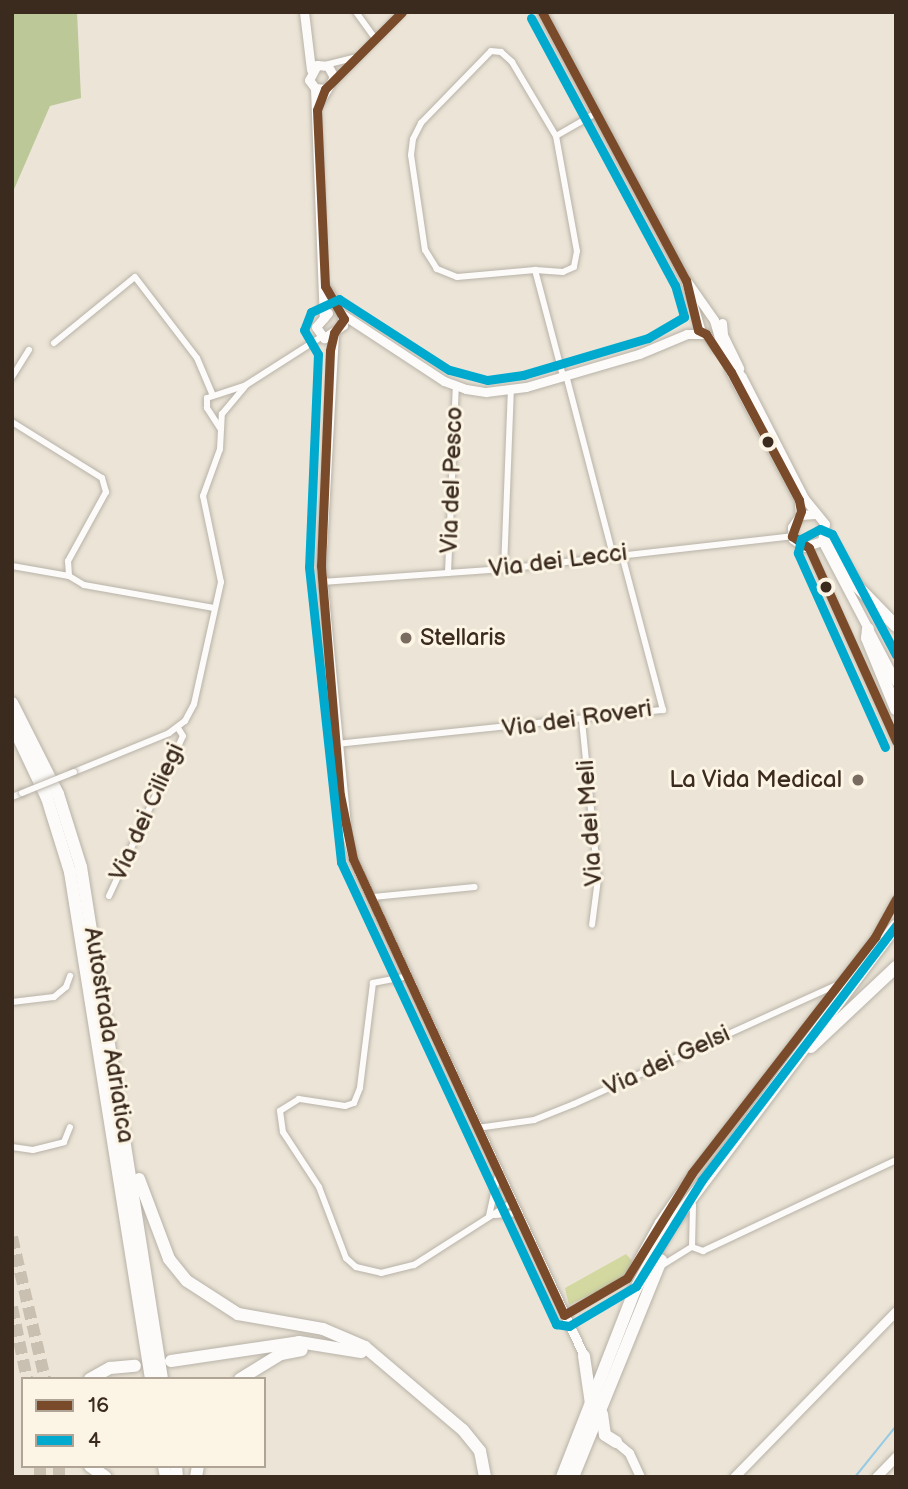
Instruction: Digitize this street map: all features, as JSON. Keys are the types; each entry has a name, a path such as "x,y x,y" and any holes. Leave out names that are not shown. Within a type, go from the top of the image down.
{"highway":[{"path":"824,538 857,586 896,626"},
{"path":"868,629 867,638 896,709"},
{"name":"Autostrada Adriatica","path":"12,703 34,742 70,830 103,997 162,1377"},
{"name":"Autostrada Adriatica","path":"12,724 47,798 70,872 150,1377"},
{"path":"573,1477 654,1272 693,1205 811,1047 891,935 896,924"},
{"path":"562,1477 591,1413 635,1290 676,1215 891,935"},
{"path":"811,1047 896,967"},
{"path":"103,997 141,1190 169,1259 187,1281 223,1307 253,1319 323,1329 365,1347 472,1450 483,1474"},
{"path":"122,1199 143,1377"},
{"path":"591,1413 584,1356 603,1360 620,1330"},
{"path":"171,1361 299,1342 346,1347 386,1366"},
{"path":"243,1377 281,1354 312,1348 348,1352 386,1366"},
{"path":"94,1377 110,1368 135,1366"},
{"path":"603,1406 600,1424 605,1435 616,1442"},
{"path":"586,1449 605,1441 616,1442"}],"street":[{"path":"304,12 311,70 309,80 320,89"},
{"path":"356,12 375,38"},
{"path":"320,89 333,82 402,12"},
{"path":"325,286 340,313 364,330 456,386 486,392 511,390 652,350 687,334 707,332 715,322 708,316 685,280 542,12"},
{"path":"308,48 333,72 333,82"},
{"path":"491,51 501,52 512,62 556,136 577,251 574,267 563,272 535,270 457,278 437,269 425,250 411,155 413,139 421,123 491,51"},
{"path":"311,70 323,64 356,57"},
{"path":"320,89 317,110 325,286 324,318 320,335 330,351"},
{"path":"556,136 596,113"},
{"path":"535,270 613,556"},
{"path":"54,343 135,277 197,358 212,393"},
{"path":"685,280 698,320 742,377"},
{"path":"324,318 331,312 340,313"},
{"path":"340,313 330,351 322,582 346,835 509,1200 584,1356"},
{"path":"687,334 698,320 708,316"},
{"path":"722,323 742,377 815,514 825,524 824,538 896,682"},
{"path":"12,797 178,728 194,704 221,572 203,496 220,449 222,414 246,385 307,342 337,330 364,330"},
{"path":"707,332 799,500 800,515"},
{"path":"12,377 29,350"},
{"path":"212,393 246,385"},
{"name":"Via del Pesco","path":"448,573 456,386"},
{"path":"504,569 511,390"},
{"path":"221,392 229,403"},
{"path":"212,393 205,404 220,428"},
{"path":"213,414 222,414"},
{"path":"12,422 103,478 106,492 68,561 68,576"},
{"path":"815,514 800,515 793,523 792,536 809,548 896,742"},
{"name":"Via dei Lecci","path":"322,582 504,569 792,536"},
{"path":"809,548 824,538"},
{"name":"Via dei Roveri","path":"336,744 582,721 663,710 622,555"},
{"path":"12,566 68,576 85,585 214,608"},
{"name":"Via dei Meli","path":"582,721 598,879 592,925"},
{"name":"Via dei Ciliegi","path":"109,896 183,736 178,728"},
{"path":"373,897 475,887"},
{"path":"564,1315 627,1278 658,1222 692,1173 848,972 896,899"},
{"name":"Via dei Gelsi","path":"477,1128 534,1120 575,1104 792,1002 818,995 848,972"},
{"path":"12,1002 54,997 66,987 70,975"},
{"path":"409,976 373,983 360,1088 354,1103 345,1106 299,1099 280,1111 283,1132 319,1187 346,1258 356,1267 381,1273 414,1265 435,1256 509,1200"},
{"path":"12,1147 33,1150 64,1142 70,1126"},
{"path":"692,1247 703,1251 896,1160"},
{"path":"489,1216 495,1200 498,1175"},
{"path":"495,1200 509,1200"},
{"path":"692,1247 689,1230 693,1205"},
{"path":"489,1216 516,1213"},
{"path":"654,1272 692,1247"},
{"path":"734,1477 896,1311"},
{"path":"616,1442 629,1454 640,1477"},
{"path":"876,1477 896,1456"}],"green space":[{"path":"12,12 77,12 81,98 50,106 12,194"},
{"path":"626,1254 633,1262 623,1279 569,1305 565,1288"}],"waterway":[{"path":"855,1477 896,1426"}],"tunnel":[{"path":"12,1237 45,1377"},
{"path":"12,1307 27,1377"},
{"path":"40,1468 40,1477"},
{"path":"59,1468 59,1477"}],"transit line":[{"name":"16","path":"402,12 325,89 317,110 325,286 344,319 334,333 330,351 321,566 340,795 353,859 564,1315 627,1278 692,1173 875,937 896,899"},
{"name":"16","path":"542,12 686,280 698,330 706,334 731,372 799,500 801,511 792,536 809,548 896,741"},
{"name":"4","path":"531,18 675,285 684,317 648,338 523,375 487,380 449,370 339,299 311,312 304,330 318,354 309,567 341,862 556,1324 569,1326 636,1286 702,1180 896,925"},
{"name":"4","path":"885,747 798,553 801,539 820,529 832,534 896,655"}],"place":[{"name":"Stellaris","path":"406,638"},
{"name":"La Vida Medical","path":"858,780"}]}
